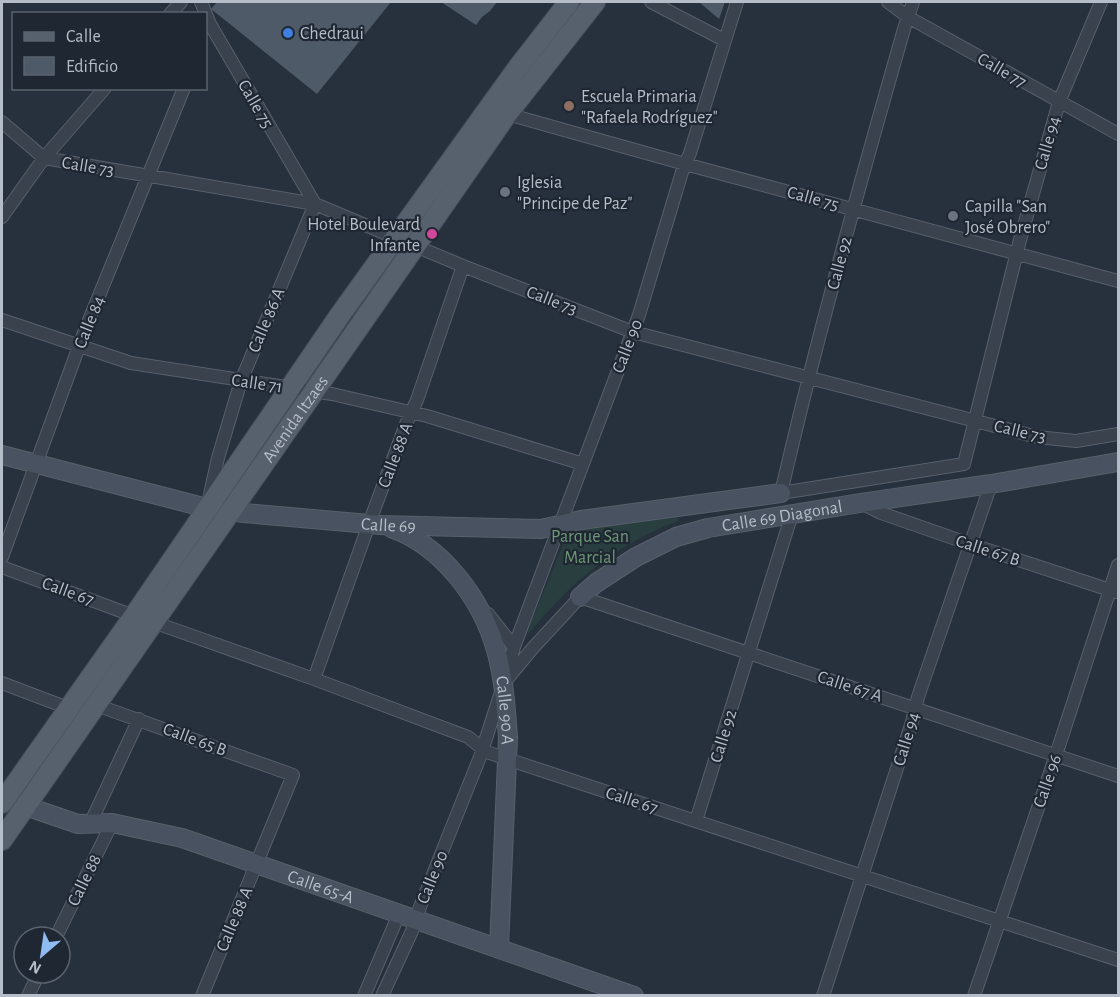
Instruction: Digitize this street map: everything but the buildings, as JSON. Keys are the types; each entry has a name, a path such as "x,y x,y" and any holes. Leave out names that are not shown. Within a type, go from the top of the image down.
{"main road":[{"name":"Avenida Itzaes","path":"2,840 313,391 517,69 569,2"},
{"name":"Avenida Itzaes","path":"2,800 134,616 340,315 406,241 595,2"},
{"name":"Calle 69","path":"2,455 207,508 375,524 541,529 581,520 782,493"},
{"name":"Calle 69 Diagonal","path":"580,597 627,562 676,537 708,528 1119,462"},
{"name":"Calle 90 A","path":"375,524 408,536 429,549 450,568 478,609 494,642 503,686 507,727 499,948"},
{"name":"Calle 65-A","path":"2,800 78,824 112,824 182,838 634,996"}],"street":[{"path":"651,2 724,40"},
{"name":"Calle 90","path":"364,996 408,916 483,753 514,646 639,315 737,2"},
{"name":"Calle 77","path":"888,2 908,17 1119,134"},
{"name":"Calle 92","path":"782,493 808,377 853,209 913,2"},
{"name":"Calle 94","path":"782,493 964,464 1017,254 1059,102 1101,2"},
{"name":"Calle 75","path":"208,29 315,204"},
{"path":"2,217 44,159 103,90"},
{"name":"Calle 84","path":"2,557 79,346 183,90"},
{"name":"Calle 75","path":"507,114 1119,281"},
{"name":"Calle 73","path":"2,123 44,159 315,204 463,266 633,332 1037,437 1076,441 1119,434"},
{"name":"Calle 86 A","path":"207,508 218,458 241,381 315,204"},
{"name":"Calle 88 A","path":"314,679 375,524 411,412 463,266"},
{"name":"Calle 71","path":"2,320 131,363 313,391 411,412 583,464"},
{"name":"Calle 94","path":"823,996 991,484"},
{"name":"Calle 67 B","path":"860,503 881,513 970,544 1115,591"},
{"name":"Calle 92","path":"696,821 792,514"},
{"name":"Calle 96","path":"974,996 1115,591 1119,565"},
{"name":"Calle 67","path":"2,567 134,616"},
{"path":"461,581 514,646"},
{"name":"Calle 67 A","path":"580,597 1119,776"},
{"name":"Calle 69 Diagonal","path":"503,686 518,664 580,597"},
{"name":"Calle 67","path":"153,622 468,737 483,753 1119,960"},
{"path":"2,683 68,708"},
{"name":"Calle 65 B","path":"96,705 293,775"},
{"path":"90,824 139,719"},
{"name":"Calle 88 A","path":"202,996 293,775"},
{"name":"Calle 88","path":"62,925 112,824"},
{"name":"Calle 90","path":"382,996 412,931 408,916"}],"green space":[{"name":"Parque San Marcial","path":"677,514 678,521 633,542 578,581 529,633 527,632 565,540 581,527"}],"place":[{"name":"Chedraui","path":"288,33"},
{"name":"Escuela Primaria \"Rafaela Rodríguez\"","path":"569,106"},
{"name":"Iglesia \"Principe de Paz\"","path":"505,192"},
{"name":"Capilla \"San José Obrero\"","path":"953,216"},
{"name":"Hotel Boulevard Infante","path":"432,234"}]}
